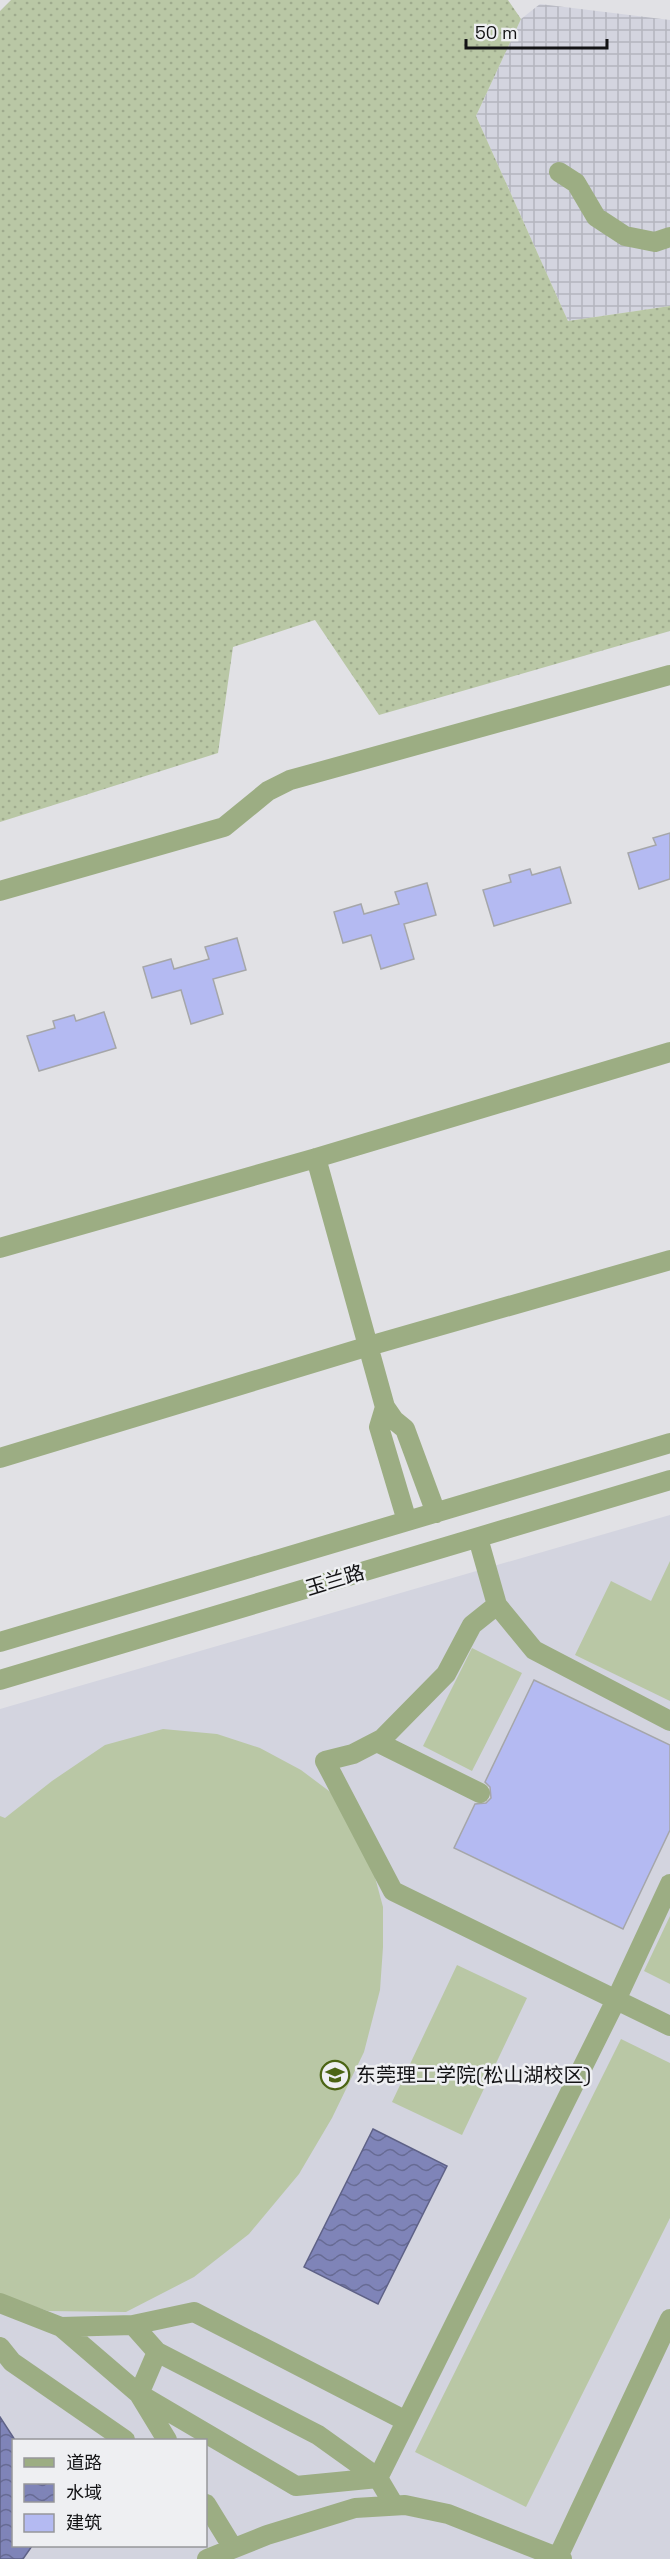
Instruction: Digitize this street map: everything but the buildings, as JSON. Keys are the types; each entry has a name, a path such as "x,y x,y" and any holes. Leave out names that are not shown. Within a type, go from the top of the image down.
{"street":[{"path":"559,172 576,183 596,217 625,236 655,242 670,237"},
{"path":"0,891 224,826 268,791 291,780 670,675"},
{"path":"0,1248 316,1158 670,1052"},
{"path":"316,1158 385,1407 405,1430 436,1513"},
{"path":"0,1458 369,1346 670,1260"},
{"path":"385,1407 379,1427 407,1521"},
{"name":"玉兰路","path":"0,1642 670,1443"},
{"name":"玉兰路","path":"0,1680 670,1480"},
{"path":"478,1538 497,1605 534,1650 670,1721"},
{"path":"497,1605 472,1625 446,1674 382,1739 353,1754 325,1761 393,1891 670,2026"},
{"path":"377,1742 480,1793"},
{"path":"378,2478 616,2000 670,1884"},
{"path":"0,2303 61,2327 138,2394 296,2486 378,2478"},
{"path":"61,2327 133,2325 194,2312 406,2421"},
{"path":"207,2559 267,2535 355,2508 394,2505 405,2505 448,2514 559,2558 670,2319"},
{"path":"133,2325 157,2352 318,2435 378,2478 394,2505"},
{"path":"0,2347 12,2362 124,2439"},
{"path":"138,2394 157,2352"},
{"path":"138,2394 166,2439"},
{"path":"207,2506 233,2548"}],"shaded area":[{"path":"540,4 670,20 670,306 568,321 476,116 521,19"},
{"name":"东莞理工学院(松山湖校区)","path":"670,1515 670,2559 0,2559 0,1709"}],"green space":[{"path":"11,0 508,0 521,19 476,116 568,321 670,306 670,631 379,715 315,620 233,647 218,753 0,822 0,11"},
{"path":"670,1561 670,1701 575,1655 611,1581 651,1601"},
{"path":"472,1648 522,1673 472,1771 423,1746"},
{"path":"163,1729 217,1734 260,1748 301,1770 337,1797 365,1840 383,1907 380,1990 364,2052 332,2118 299,2174 249,2234 194,2277 126,2312 48,2311 0,2295 0,1816 5,1818 52,1781 105,1745"},
{"path":"670,1916 670,1984 644,1971"},
{"path":"457,1965 527,1998 462,2135 392,2102"},
{"path":"621,2039 670,2063 670,2218 526,2507 415,2452"}],"water":[{"path":"373,2129 447,2166 378,2304 304,2267"},
{"path":"0,2417 14,2439 12,2439 12,2547 31,2547 23,2559 0,2559"}],"place":[{"name":"东莞理工学院(松山湖校区)","path":"335,2075"}]}
